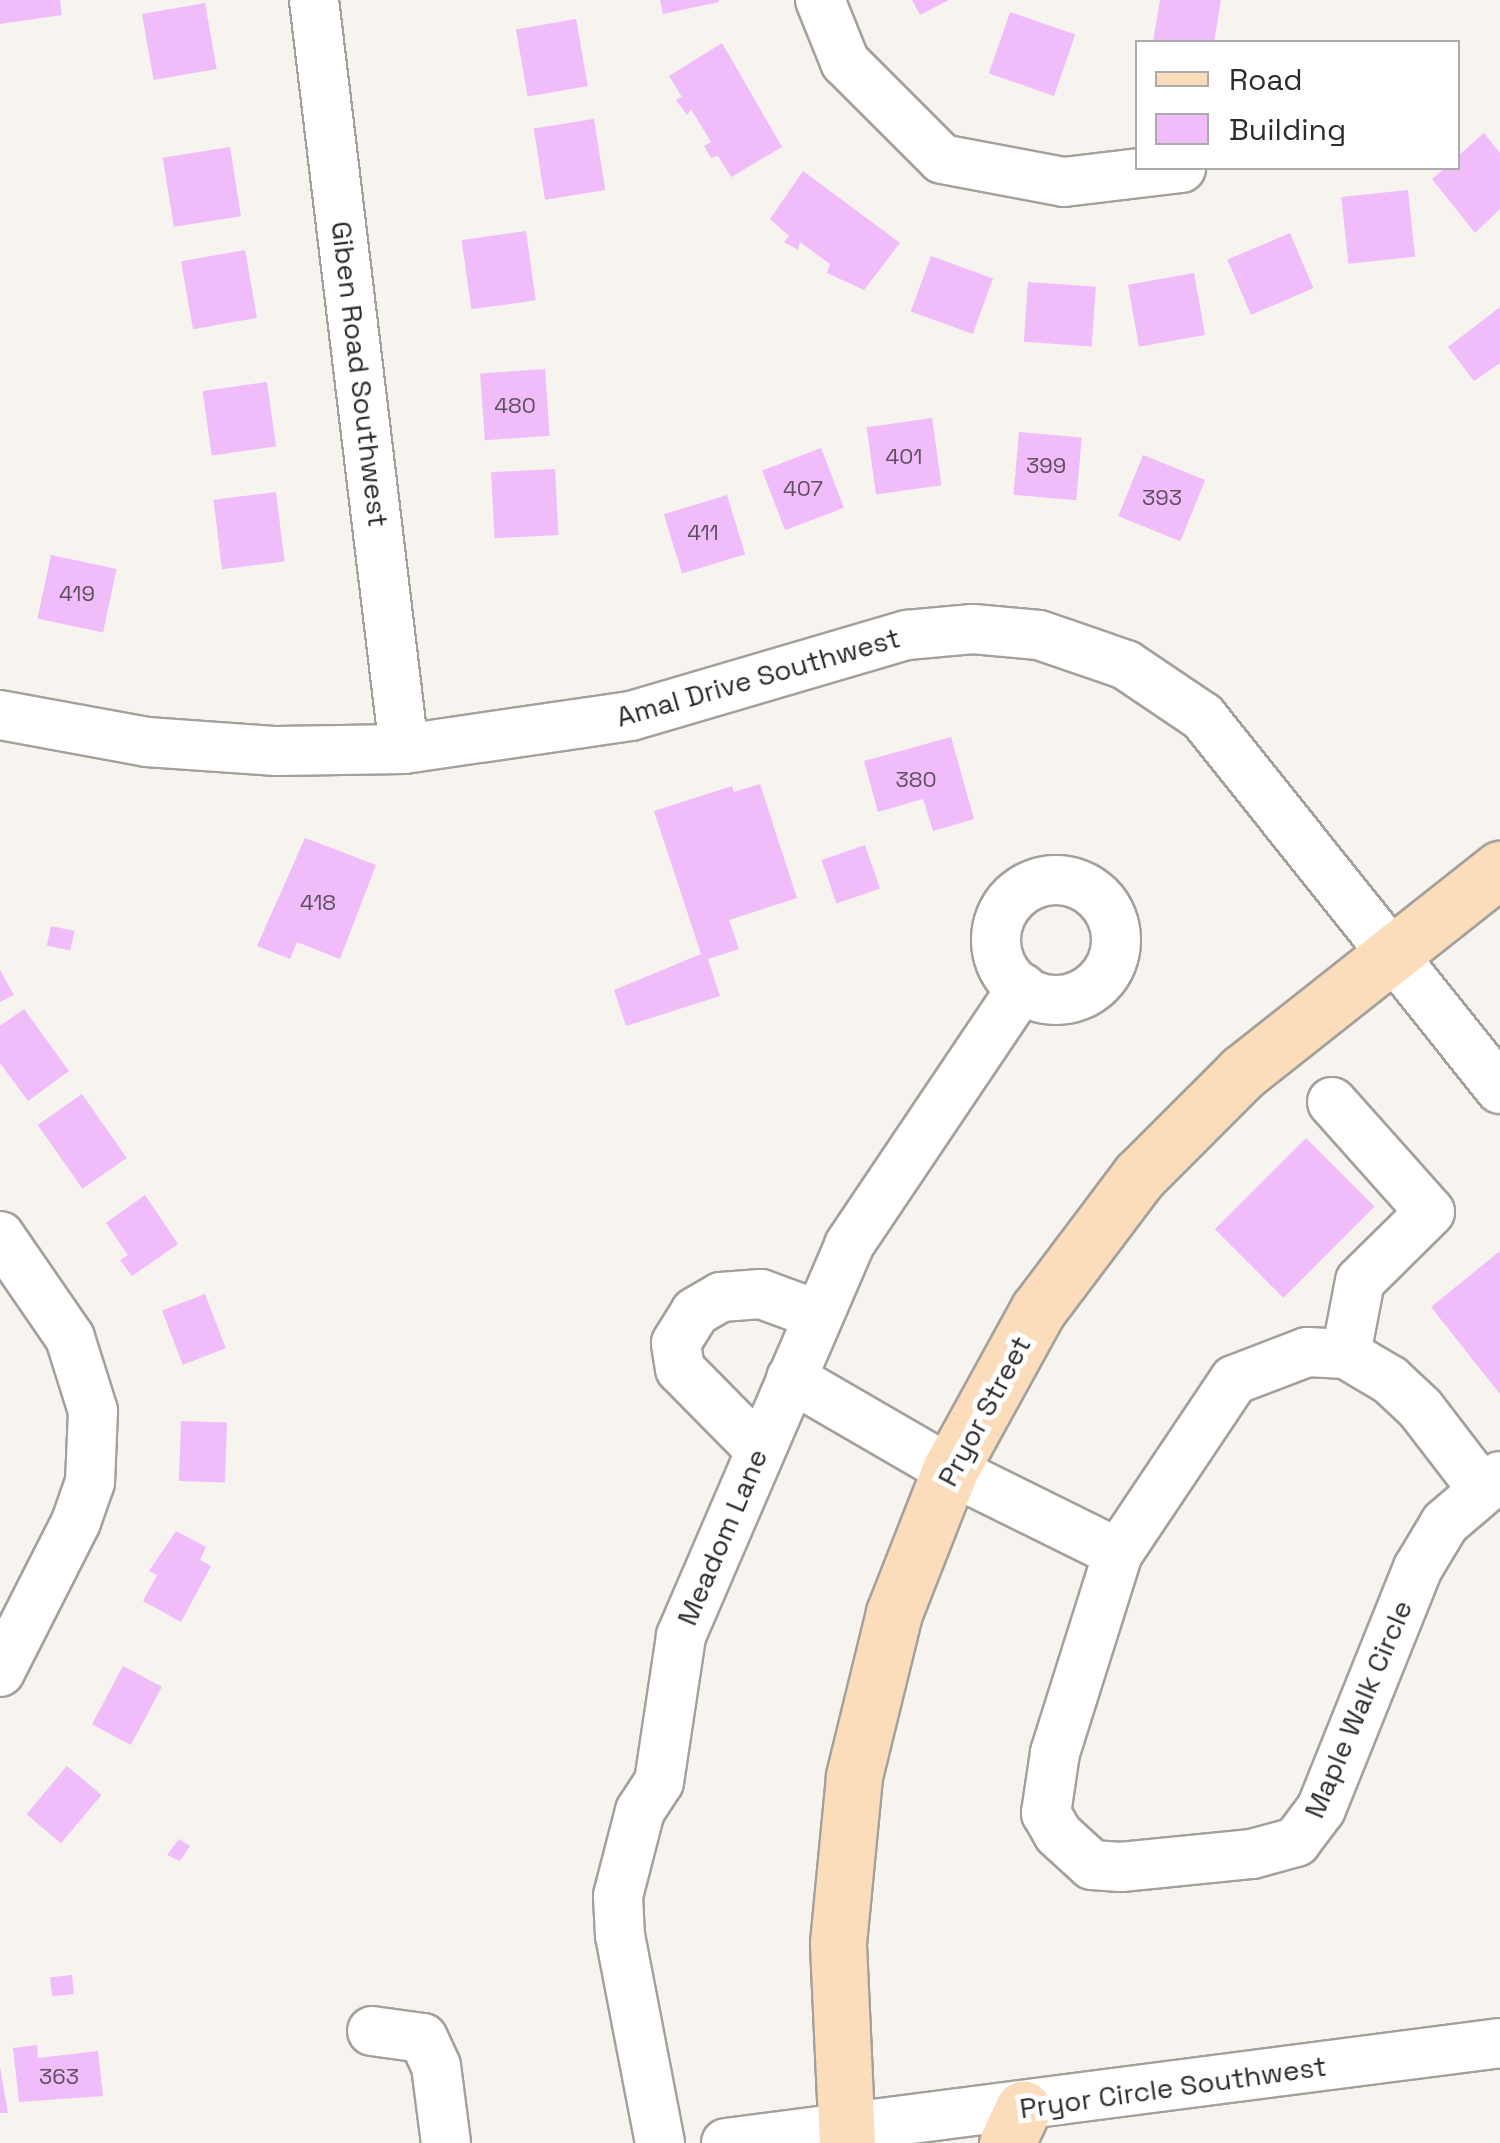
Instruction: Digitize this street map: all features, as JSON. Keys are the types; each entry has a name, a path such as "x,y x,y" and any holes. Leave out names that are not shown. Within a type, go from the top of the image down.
{"main road":[{"name":"Pryor Street","path":"846,2138 838,1944 854,1776 894,1613 950,1470 1038,1310 1140,1176 1243,1072 1500,868"}],"street":[{"name":"Giben Road Southwest","path":"314,0 404,748"},
{"path":"820,0 845,62 942,159 1064,182 1164,170"},
{"name":"Amal Drive Southwest","path":"0,715 147,742 277,751 404,748 631,716 908,635 973,629 1039,635 1126,665 1203,717 1500,1089"},
{"name":"Meadom Lane","path":"660,2143 620,1936 618,1896 640,1811 659,1782 681,1636 849,1245 1022,988"},
{"path":"1332,1102 1430,1212 1360,1281 1346,1354"},
{"path":"0,1236 70,1338 94,1411 90,1482 76,1522 0,1672"},
{"path":"759,1449 680,1370 676,1343 695,1312 721,1297 761,1294 818,1316"},
{"name":"Maple Walk Circle","path":"1306,1352 1346,1354 1390,1380 1420,1408 1489,1496 1444,1523 1418,1568 1321,1809 1296,1842 1252,1854 1182,1864 1092,1865 1058,1834 1046,1813 1055,1753 1118,1553 1234,1380 1306,1352"},
{"path":"790,1378 950,1470 1118,1553"},
{"path":"372,2031 423,2038 436,2066 446,2143"},
{"name":"Pryor Circle Southwest","path":"726,2143 1015,2125 1500,2043"}],"building":[{"path":"0,0 60,0 62,15 0,24"},
{"path":"660,0 718,0 719,2 663,14"},
{"path":"912,0 949,0 920,15"},
{"path":"1160,0 1221,0 1214,40 1153,40"},
{"path":"205,3 217,69 154,80 142,14"},
{"path":"1010,12 1075,34 1054,96 989,73"},
{"path":"576,19 588,86 528,97 516,30"},
{"path":"722,43 782,147 731,177 718,156 711,158 704,146 711,142 691,109 687,115 676,100 682,97 669,76"},
{"path":"594,119 605,190 545,200 534,129"},
{"path":"1484,133 1500,153 1500,209 1475,233 1432,179 1443,170 1460,170 1460,154"},
{"path":"230,147 241,216 174,227 163,158"},
{"path":"803,171 900,243 864,290 827,273 830,264 800,242 798,250 784,242 789,236 770,219"},
{"path":"1408,190 1415,257 1348,264 1341,197"},
{"path":"526,231 536,300 471,309 462,240"},
{"path":"1290,233 1313,288 1251,315 1227,260"},
{"path":"245,250 257,318 193,329 181,261"},
{"path":"931,256 993,279 973,334 911,311"},
{"path":"1194,273 1205,335 1139,347 1128,285"},
{"path":"1028,282 1096,287 1092,347 1024,342"},
{"path":"1500,307 1500,363 1474,381 1448,347"},
{"path":"545,369 550,436 485,440 480,374"},
{"path":"267,382 276,446 212,455 203,391"},
{"path":"932,418 941,485 876,495 867,427"},
{"path":"1019,432 1082,437 1076,500 1014,495"},
{"path":"821,448 844,508 785,530 762,471"},
{"path":"1143,455 1205,480 1180,541 1118,516"},
{"path":"555,469 558,535 495,538 491,472"},
{"path":"276,492 285,561 222,569 213,500"},
{"path":"727,495 745,554 682,574 664,514"},
{"path":"51,555 117,569 103,633 37,619"},
{"path":"951,737 974,819 933,831 923,799 878,812 864,761"},
{"path":"760,784 797,898 729,920 739,949 708,959 720,996 626,1026 614,990 701,954 654,811 732,786 734,792"},
{"path":"305,838 376,865 340,959 297,942 290,959 257,946"},
{"path":"865,845 880,888 836,903 822,860"},
{"path":"51,926 74,931 70,951 47,946"},
{"path":"0,970 14,995 0,1002"},
{"path":"24,1009 69,1071 28,1101 0,1063 0,1026"},
{"path":"82,1094 127,1158 83,1189 38,1125"},
{"path":"1306,1138 1375,1207 1283,1298 1215,1229"},
{"path":"145,1195 178,1244 132,1276 120,1260 128,1255 106,1223"},
{"path":"1500,1251 1500,1394 1431,1307"},
{"path":"205,1294 226,1348 183,1365 162,1310"},
{"path":"181,1421 227,1423 225,1483 179,1481"},
{"path":"176,1531 206,1547 200,1560 211,1566 181,1622 143,1601 157,1575 149,1571"},
{"path":"123,1666 162,1687 131,1745 92,1724"},
{"path":"67,1766 101,1795 61,1843 27,1814"},
{"path":"179,1839 190,1846 180,1861 167,1855"},
{"path":"72,1975 74,1994 52,1996 50,1977"},
{"path":"37,2045 38,2058 98,2051 103,2096 19,2102 13,2048"},
{"path":"0,2067 8,2113 0,2113"}]}
